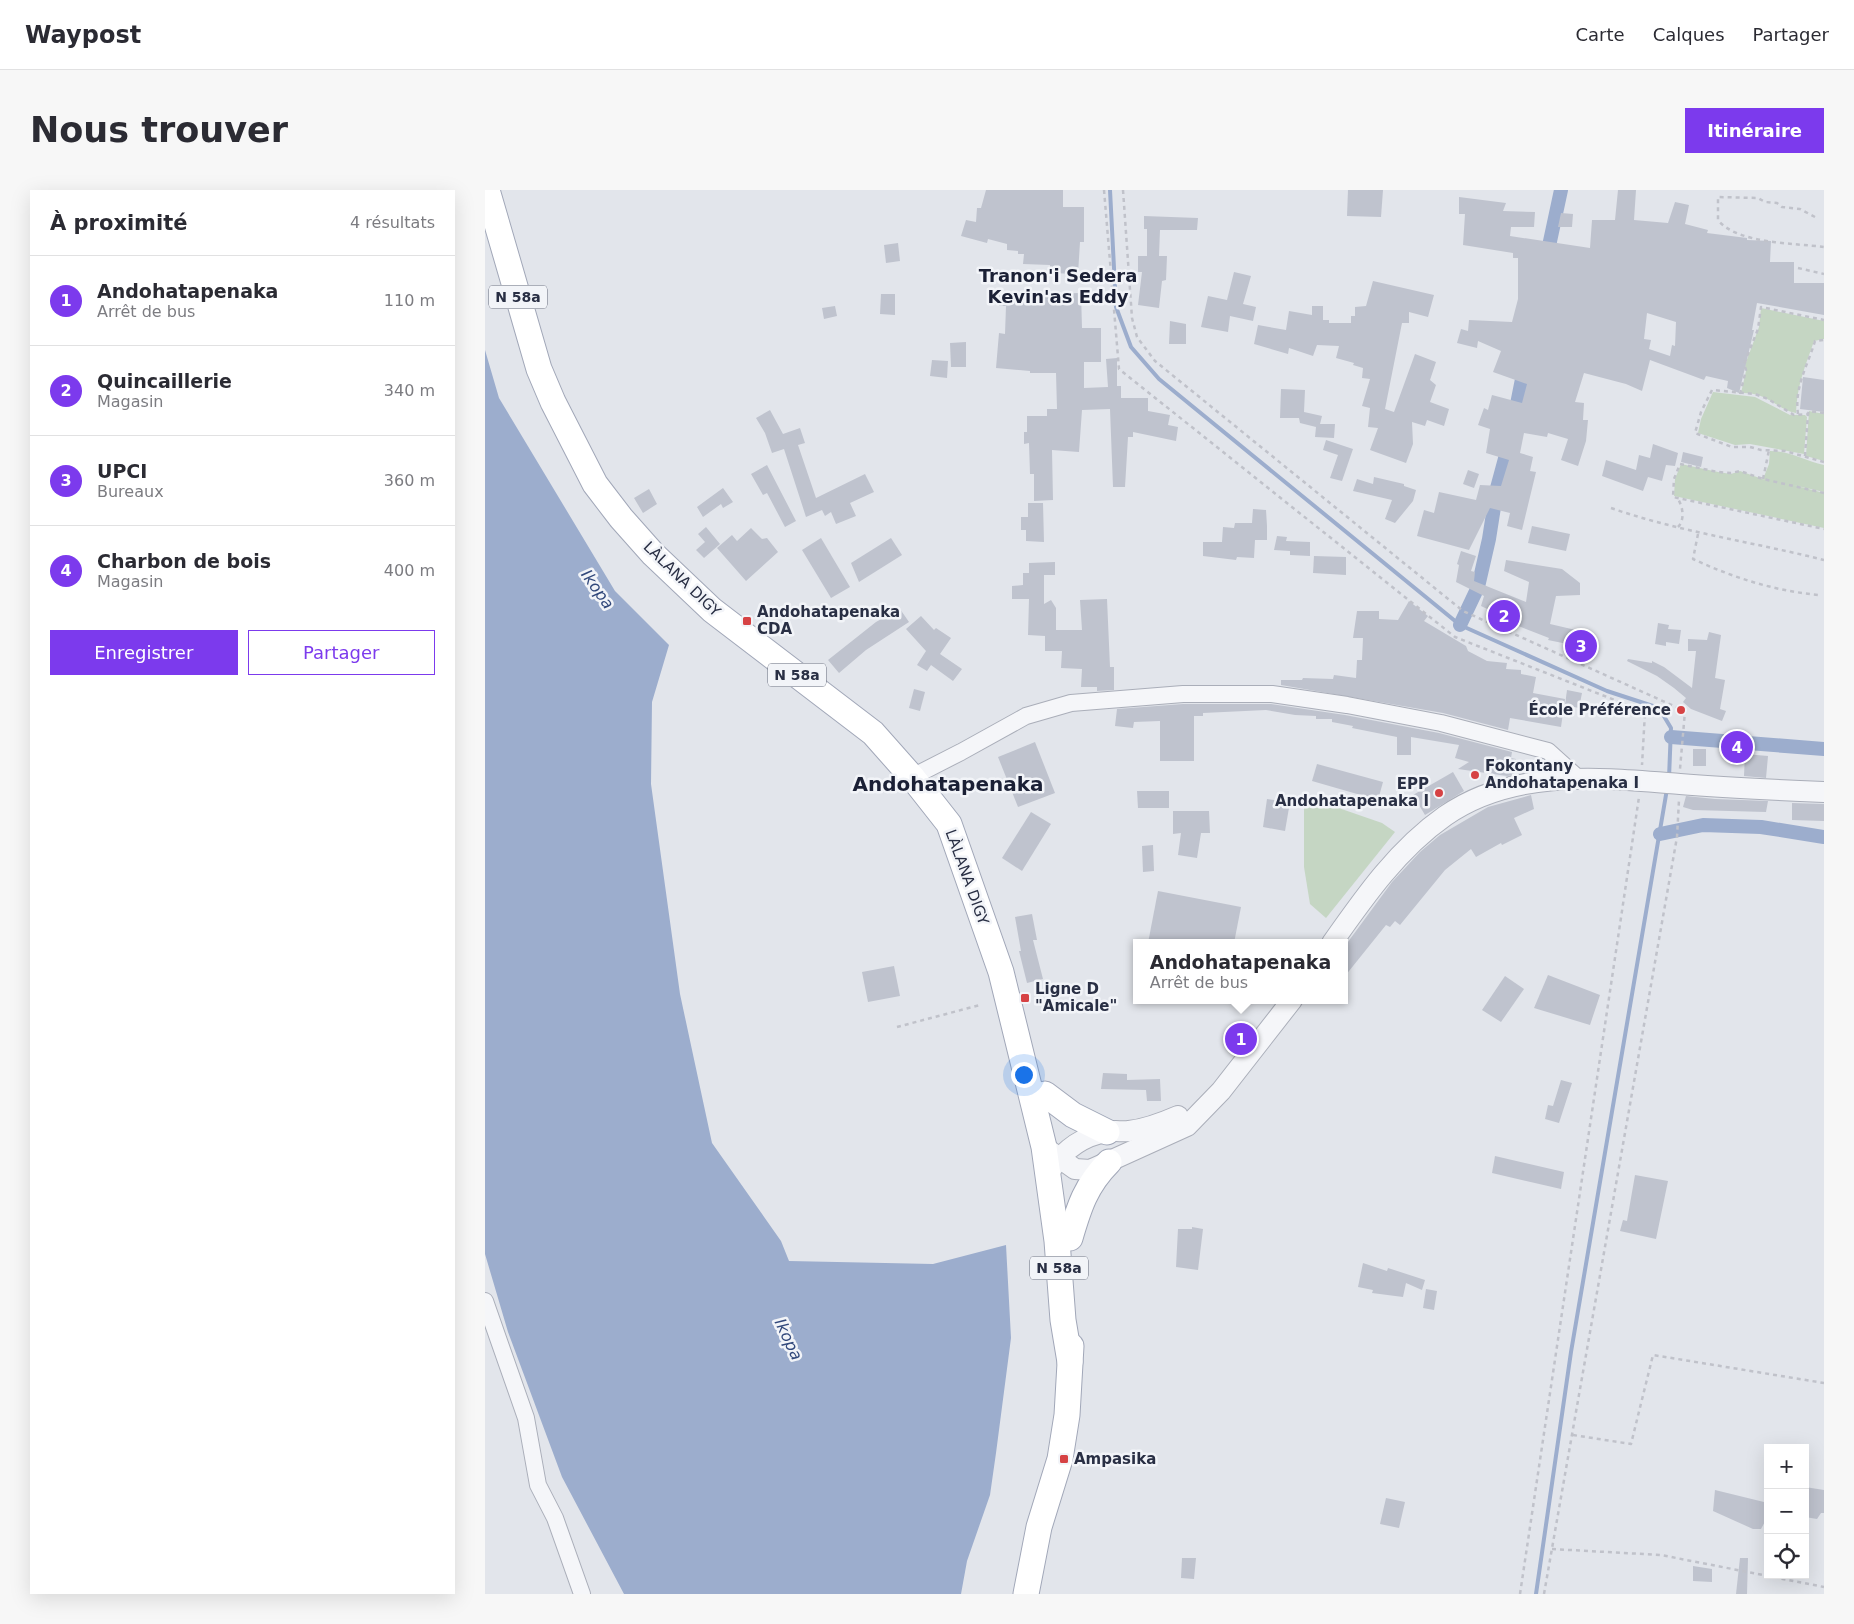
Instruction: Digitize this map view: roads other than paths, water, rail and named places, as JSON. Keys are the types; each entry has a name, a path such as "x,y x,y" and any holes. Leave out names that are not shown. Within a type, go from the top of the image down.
{"main road":[{"name":"LÀLANA DIGY","path":"487,190 539,369 553,402 595,484 621,518 653,554 712,610 873,733 912,777 949,824 1001,972 1070,1238 1072,1317 1067,1415 1060,1459 1039,1527 1027,1594"},
{"name":"LÀLANA DIGY","path":"1001,972 1023,1013 1045,1094 1063,1320 1070,1362"},
{"path":"1045,1094 1073,1115 1107,1132"},
{"path":"1070,1238 1086,1192 1094,1178 1109,1162"}],"street":[{"path":"912,777 1026,716 1071,702 1183,694 1272,694 1347,705 1441,723 1548,751 1578,778"},
{"path":"1335,939 1366,895 1408,846 1446,815 1493,792 1532,783 1578,778 1646,780 1679,784 1824,792"},
{"path":"1051,1159 1075,1169 1090,1170 1187,1126 1221,1091 1289,1004"},
{"path":"1051,1159 1075,1144 1107,1132 1128,1131 1158,1125 1180,1115 1201,1110"},
{"path":"485,1301 527,1418 537,1485 555,1518 582,1594"}],"water":[{"name":"Ikopa","path":"485,350 499,398 615,591 669,645 652,702 651,784 680,994 712,1143 781,1241 789,1261 933,1264 1006,1245 1011,1338 990,1495 967,1561 961,1594 624,1594 562,1477 508,1332 485,1254"}],"waterway":[{"path":"1110,190 1116,307 1131,347 1159,379 1460,625 1607,691 1659,708 1671,728 1669,778"},
{"path":"1546,260 1561,190"},
{"path":"1514,419 1525,364"},
{"path":"1460,625 1478,587 1489,539 1497,488 1510,440"},
{"path":"1671,737 1824,749"},
{"path":"1536,1594 1571,1352 1667,789"},
{"path":"1660,834 1703,825 1761,827 1824,837"}],"place":[{"name":"Quincaillerie","path":"1504,616"},
{"name":"Andohatapenaka CDA","path":"747,621"},
{"name":"UPCI","path":"1581,646"},
{"name":"École Préférence","path":"1681,710"},
{"name":"Charbon de bois","path":"1737,747"},
{"name":"Fokontany Andohatapenaka I","path":"1475,775"},
{"name":"EPP Andohatapenaka I","path":"1439,793"},
{"name":"Ligne D \"Amicale\"","path":"1025,998"},
{"name":"Andohatapenaka","path":"1241,1039"},
{"name":"Ampasika","path":"1064,1459"}],"district":[{"name":"Tranon'i Sedera Kevin'as Eddy","path":"1058,286"},
{"name":"Andohatapenaka","path":"948,784"}]}
